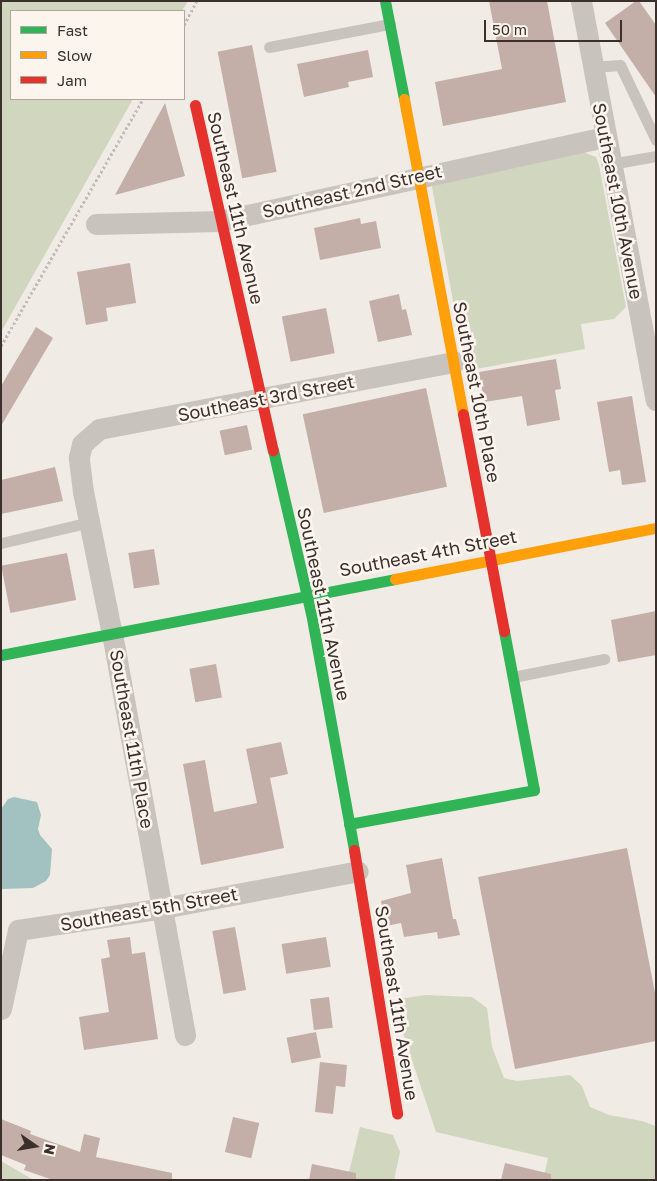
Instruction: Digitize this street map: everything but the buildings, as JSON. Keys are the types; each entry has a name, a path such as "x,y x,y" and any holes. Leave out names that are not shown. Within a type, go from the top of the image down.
{"street":[{"name":"Southeast 10th Place","path":"350,824 534,790 385,1"},
{"name":"Southeast 10th Avenue","path":"581,1 605,137 656,400"},
{"name":"Southeast 11th Avenue","path":"195,105 305,595 311,613 350,824 397,1114"},
{"name":"Southeast 2nd Street","path":"96,224 221,221 418,176 605,137"},
{"name":"Southeast 3rd Street","path":"82,444 99,429 454,362"},
{"name":"Southeast 11th Place","path":"82,444 79,457 90,522 185,1035"},
{"name":"Southeast 4th Street","path":"1,655 656,528"},
{"name":"Southeast 5th Street","path":"1,1009 18,930 163,908 358,871"}],"lane":[{"path":"269,47 390,24"},
{"path":"592,67 620,64 656,140"},
{"path":"611,164 656,156"},
{"path":"1,543 90,522"},
{"path":"512,677 604,659"}],"path":[{"path":"185,23 197,1"},
{"path":"1,346 141,100"}],"green space":[{"path":"1,1 188,1 183,10 10,10 10,100 132,100 1,332"},
{"path":"583,152 596,157 599,165 626,307 614,319 581,324 585,349 466,371 432,187 437,181"},
{"path":"426,995 472,997 487,1008 492,1047 504,1078 517,1081 570,1075 582,1086 590,1107 609,1115 642,1121 656,1126 656,1180 543,1180 548,1158 436,1132 392,1000"},
{"path":"360,1127 393,1135 400,1152 394,1180 347,1180"},
{"path":"1,1161 32,1179 34,1180 1,1180"}],"water":[{"path":"14,797 37,802 41,815 38,829 40,835 52,849 50,875 46,881 33,888 1,889 1,809 8,799"}],"traffic: fast":[{"path":"385,1 404,99"},
{"path":"273,450 311,613 354,850"},
{"path":"1,655 395,579"},
{"path":"349,824 534,790 504,631"}],"traffic: slow":[{"path":"404,99 463,414"},
{"path":"395,579 656,528"}],"traffic: jam":[{"path":"195,105 273,450"},
{"path":"463,414 504,631"},
{"path":"354,850 397,1114"}]}
